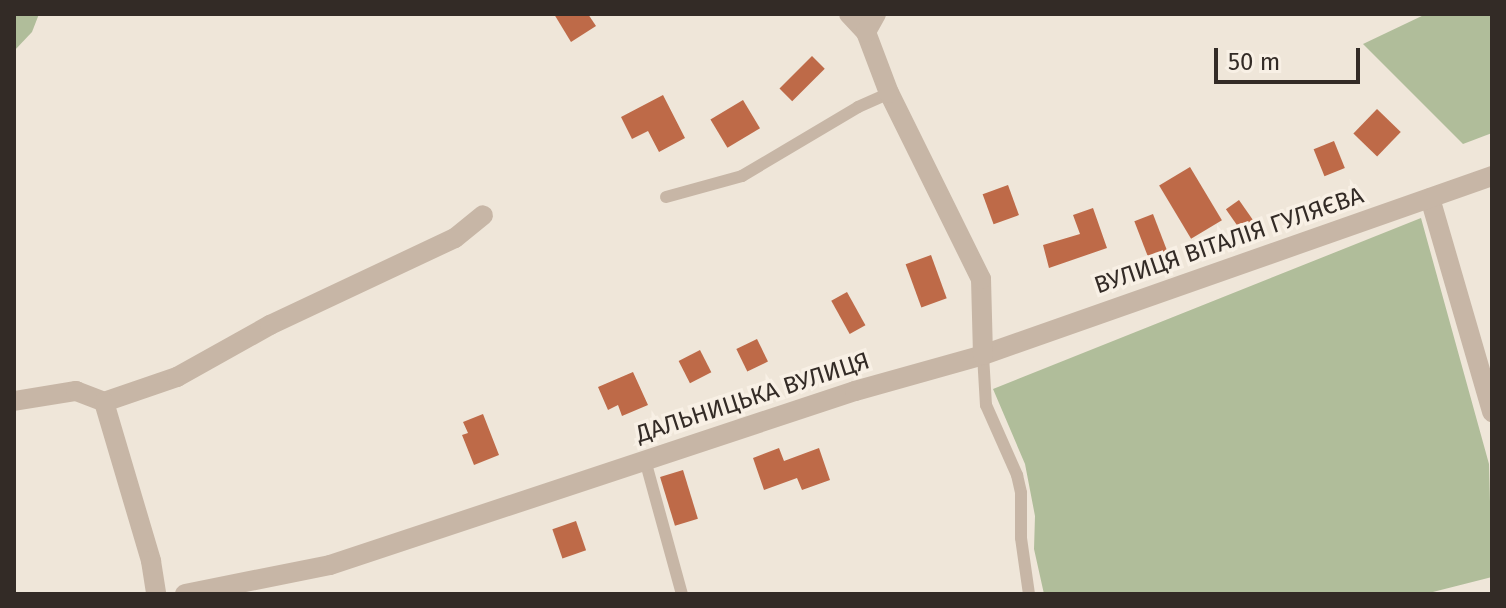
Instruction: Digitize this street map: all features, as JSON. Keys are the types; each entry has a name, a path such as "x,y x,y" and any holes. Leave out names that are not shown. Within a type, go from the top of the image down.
{"street":[{"path":"849,14 871,23 889,93 976,264 983,293 983,355"},
{"name":"ВУЛИЦЯ ВІТАЛІЯ ГУЛЯЄВА","path":"983,355 1492,176"},
{"path":"1430,198 1492,412"},
{"path":"14,401 76,391 104,402 177,377 270,325 455,238 483,215"},
{"name":"ДАЛЬНИЦЬКА ВУЛИЦЯ","path":"185,594 330,565 855,391 983,355"},
{"path":"104,402 151,561 156,594"}],"lane":[{"path":"666,197 742,176 858,107 889,93"},
{"path":"983,355 986,405 1017,475 1021,493 1021,538 1029,594"},
{"path":"645,460 682,594"}],"green space":[{"path":"14,14 39,14 32,32 14,51"},
{"path":"1426,14 1492,14 1492,133 1463,144 1363,44"},
{"path":"1421,218 1489,464 1492,577 1425,594 1044,594 1034,549 1035,516 1025,464 993,389"}],"building":[{"path":"554,14 588,14 596,26 571,42"},
{"path":"812,56 825,69 792,101 779,89"},
{"path":"663,95 685,138 659,152 648,131 632,139 621,117"},
{"path":"743,100 760,128 727,148 710,120"},
{"path":"1377,109 1401,132 1377,156 1353,133"},
{"path":"1334,141 1345,168 1324,176 1314,149"},
{"path":"1190,167 1222,220 1191,239 1159,186"},
{"path":"1008,185 1019,215 994,224 983,194"},
{"path":"1239,200 1257,226 1244,235 1226,209"},
{"path":"1093,208 1107,248 1049,268 1043,245 1080,234 1073,215"},
{"path":"1153,214 1170,258 1151,265 1134,221"},
{"path":"931,255 947,298 921,307 906,264"},
{"path":"847,292 865,325 850,334 831,301"},
{"path":"757,339 768,361 747,372 736,349"},
{"path":"700,350 711,372 690,383 679,361"},
{"path":"633,372 648,405 622,416 618,405 608,410 598,387"},
{"path":"483,414 499,455 474,465 462,435 468,433 463,422"},
{"path":"779,448 784,461 819,448 830,480 802,490 797,478 764,490 753,458"},
{"path":"683,470 698,519 675,526 660,477"},
{"path":"576,521 586,550 562,558 552,529"}]}
